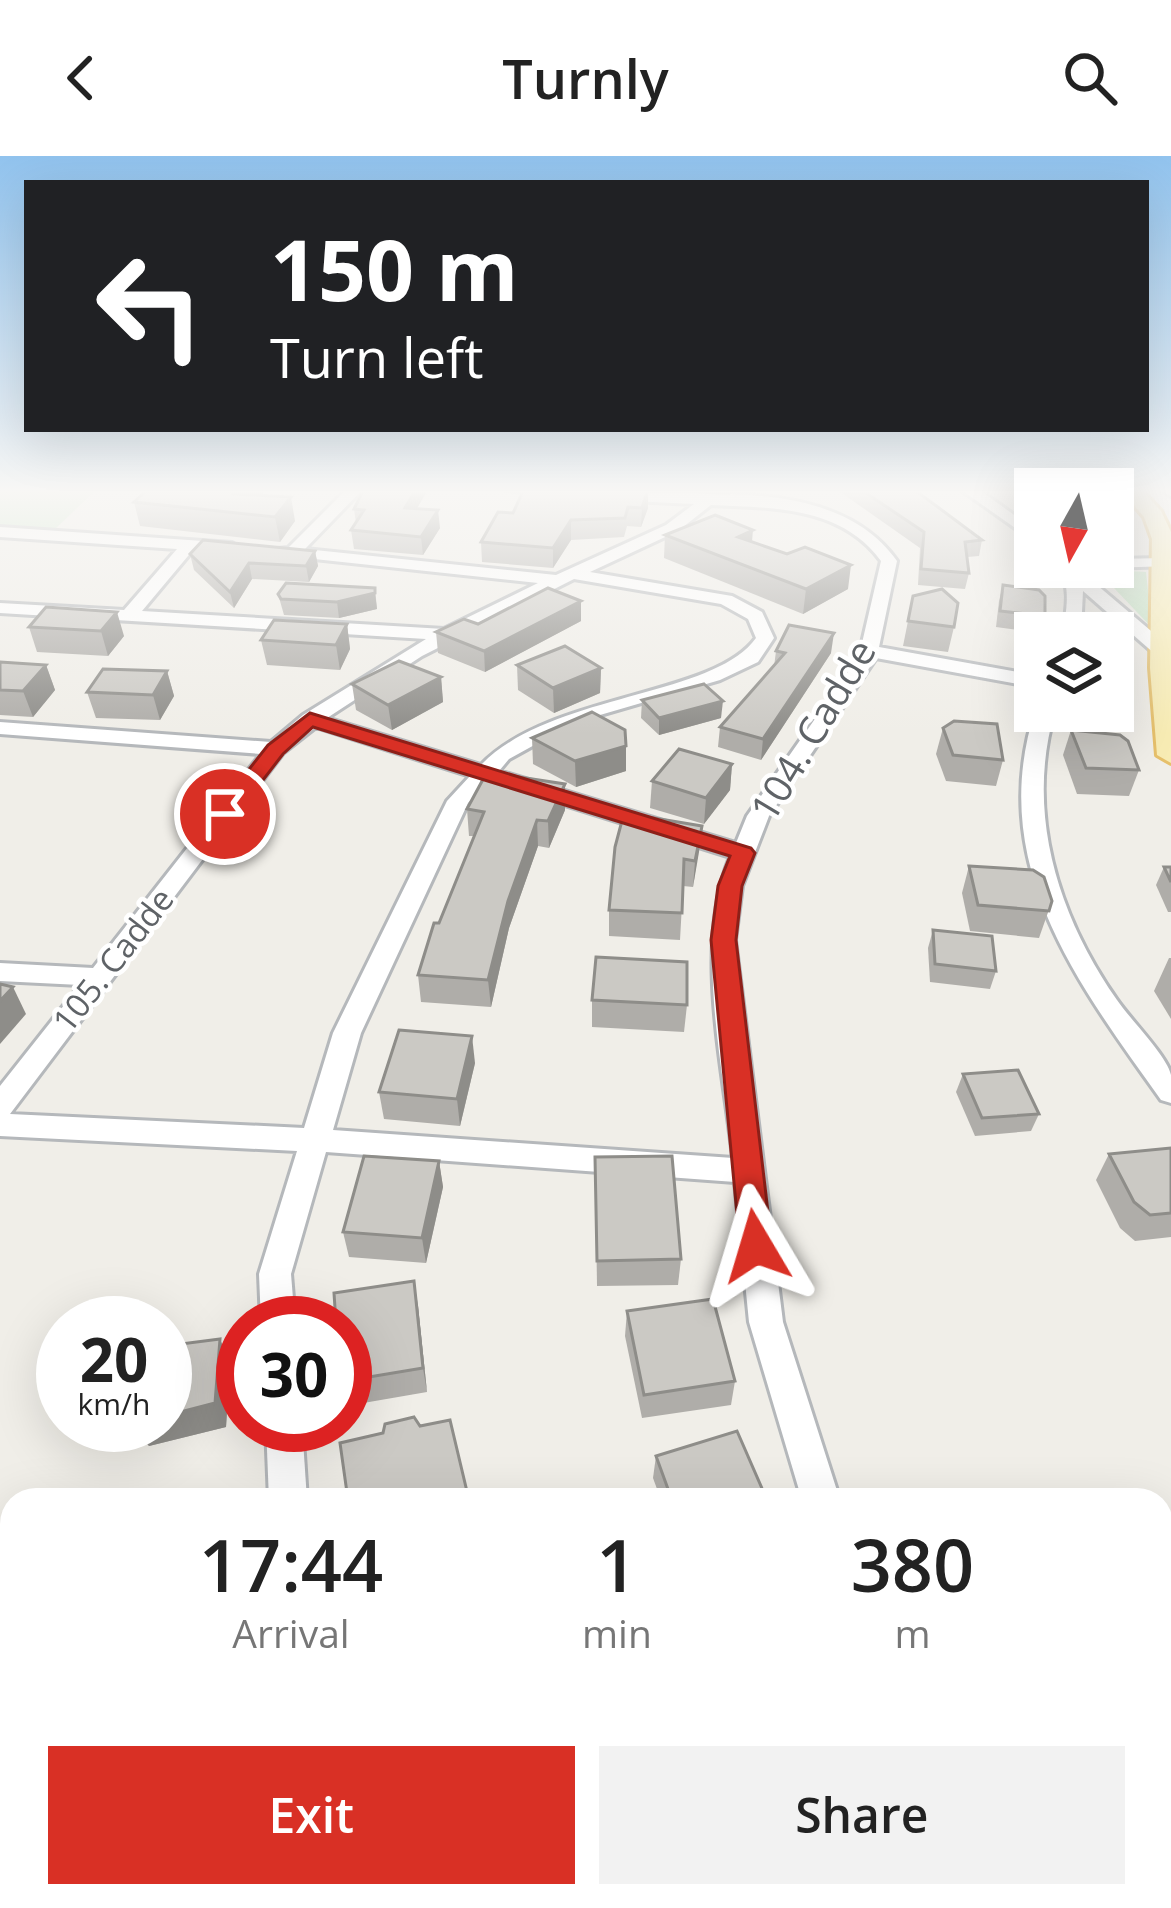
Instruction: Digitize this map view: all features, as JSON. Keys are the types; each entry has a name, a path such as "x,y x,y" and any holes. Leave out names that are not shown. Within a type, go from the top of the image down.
{"main road":[{"path":"1165,571 1163,651 1171,755"}],"street":[{"path":"128,616 167,571"},
{"path":"276,1296 275,1274 347,1033 458,801 502,755 569,718 713,676 751,658 765,638 756,616 726,600 498,571"},
{"name":"105. Cadde","path":"0,1107 276,749 329,703 448,635 579,571"},
{"name":"104. Cadde","path":"817,1488 766,1322 723,940 730,886 758,816 870,651 887,571"},
{"path":"1095,588 1163,651"},
{"path":"0,608 448,635"},
{"path":"870,651 1014,678"},
{"path":"310,719 743,853"},
{"path":"0,728 276,749"},
{"path":"1037,732 1032,745 1033,838 1058,908 1093,986 1171,1092"},
{"path":"0,972 100,977"},
{"path":"0,1125 315,1140 747,1171"},
{"path":"285,1452 287,1488"}],"green space":[{"path":"1134,571 1146,572 1152,628 1114,588 1134,588"}],"building":[{"path":"208,571 244,571 230,592"},
{"path":"758,571 840,571 806,589"},
{"path":"286,583 375,588 375,593 337,602 281,599 278,594"},
{"path":"1003,585 1039,590 1045,596 1045,612 1000,611"},
{"path":"548,588 581,601 484,651 436,632 464,619 478,624"},
{"path":"942,589 958,603 954,627 908,621 913,596"},
{"path":"46,607 117,612 101,631 29,627"},
{"path":"274,620 347,624 336,645 261,640"},
{"path":"789,625 834,633 763,739 720,727 785,653 776,651"},
{"path":"565,646 601,668 553,688 517,665"},
{"path":"399,661 441,677 388,705 352,684"},
{"path":"0,662 46,665 23,691 0,690"},
{"path":"103,669 167,671 153,695 87,692"},
{"path":"704,684 723,701 659,718 642,700"},
{"path":"592,712 625,730 626,746 575,761 532,738"},
{"path":"954,721 997,724 1003,760 953,755 943,728"},
{"path":"1072,732 1120,735 1128,741 1139,770 1086,768"},
{"path":"679,749 732,764 706,798 652,781"},
{"path":"487,772 565,784 548,821 537,820 508,901 488,980 418,975 434,923 439,923 484,812 467,809"},
{"path":"624,813 702,826 695,861 684,859 682,913 609,910 615,847"},
{"path":"969,866 1033,870 1044,877 1052,901 1049,911 978,905"},
{"path":"933,930 992,936 996,971 935,964"},
{"path":"596,957 687,962 687,1005 592,1000"},
{"path":"0,984 13,987 0,1001"},
{"path":"399,1030 472,1036 457,1099 379,1092"},
{"path":"1018,1070 1039,1114 982,1118 963,1074"},
{"path":"1171,1148 1171,1213 1150,1215 1134,1202 1109,1154"},
{"path":"364,1156 439,1161 422,1238 343,1232"},
{"path":"672,1156 681,1259 597,1261 595,1157"},
{"path":"414,1281 423,1368 372,1376 372,1296 334,1293"},
{"path":"713,1299 735,1381 644,1395 627,1311"},
{"path":"216,1340 215,1403 192,1409 192,1343"},
{"path":"414,1417 420,1426 450,1420 466,1488 346,1488 341,1452 372,1452 372,1436 383,1433 385,1424"},
{"path":"737,1431 762,1488 668,1488 656,1456"}],"route":[{"path":"225,814 276,749 310,719 743,853 730,886 723,940 756,1246"}]}
